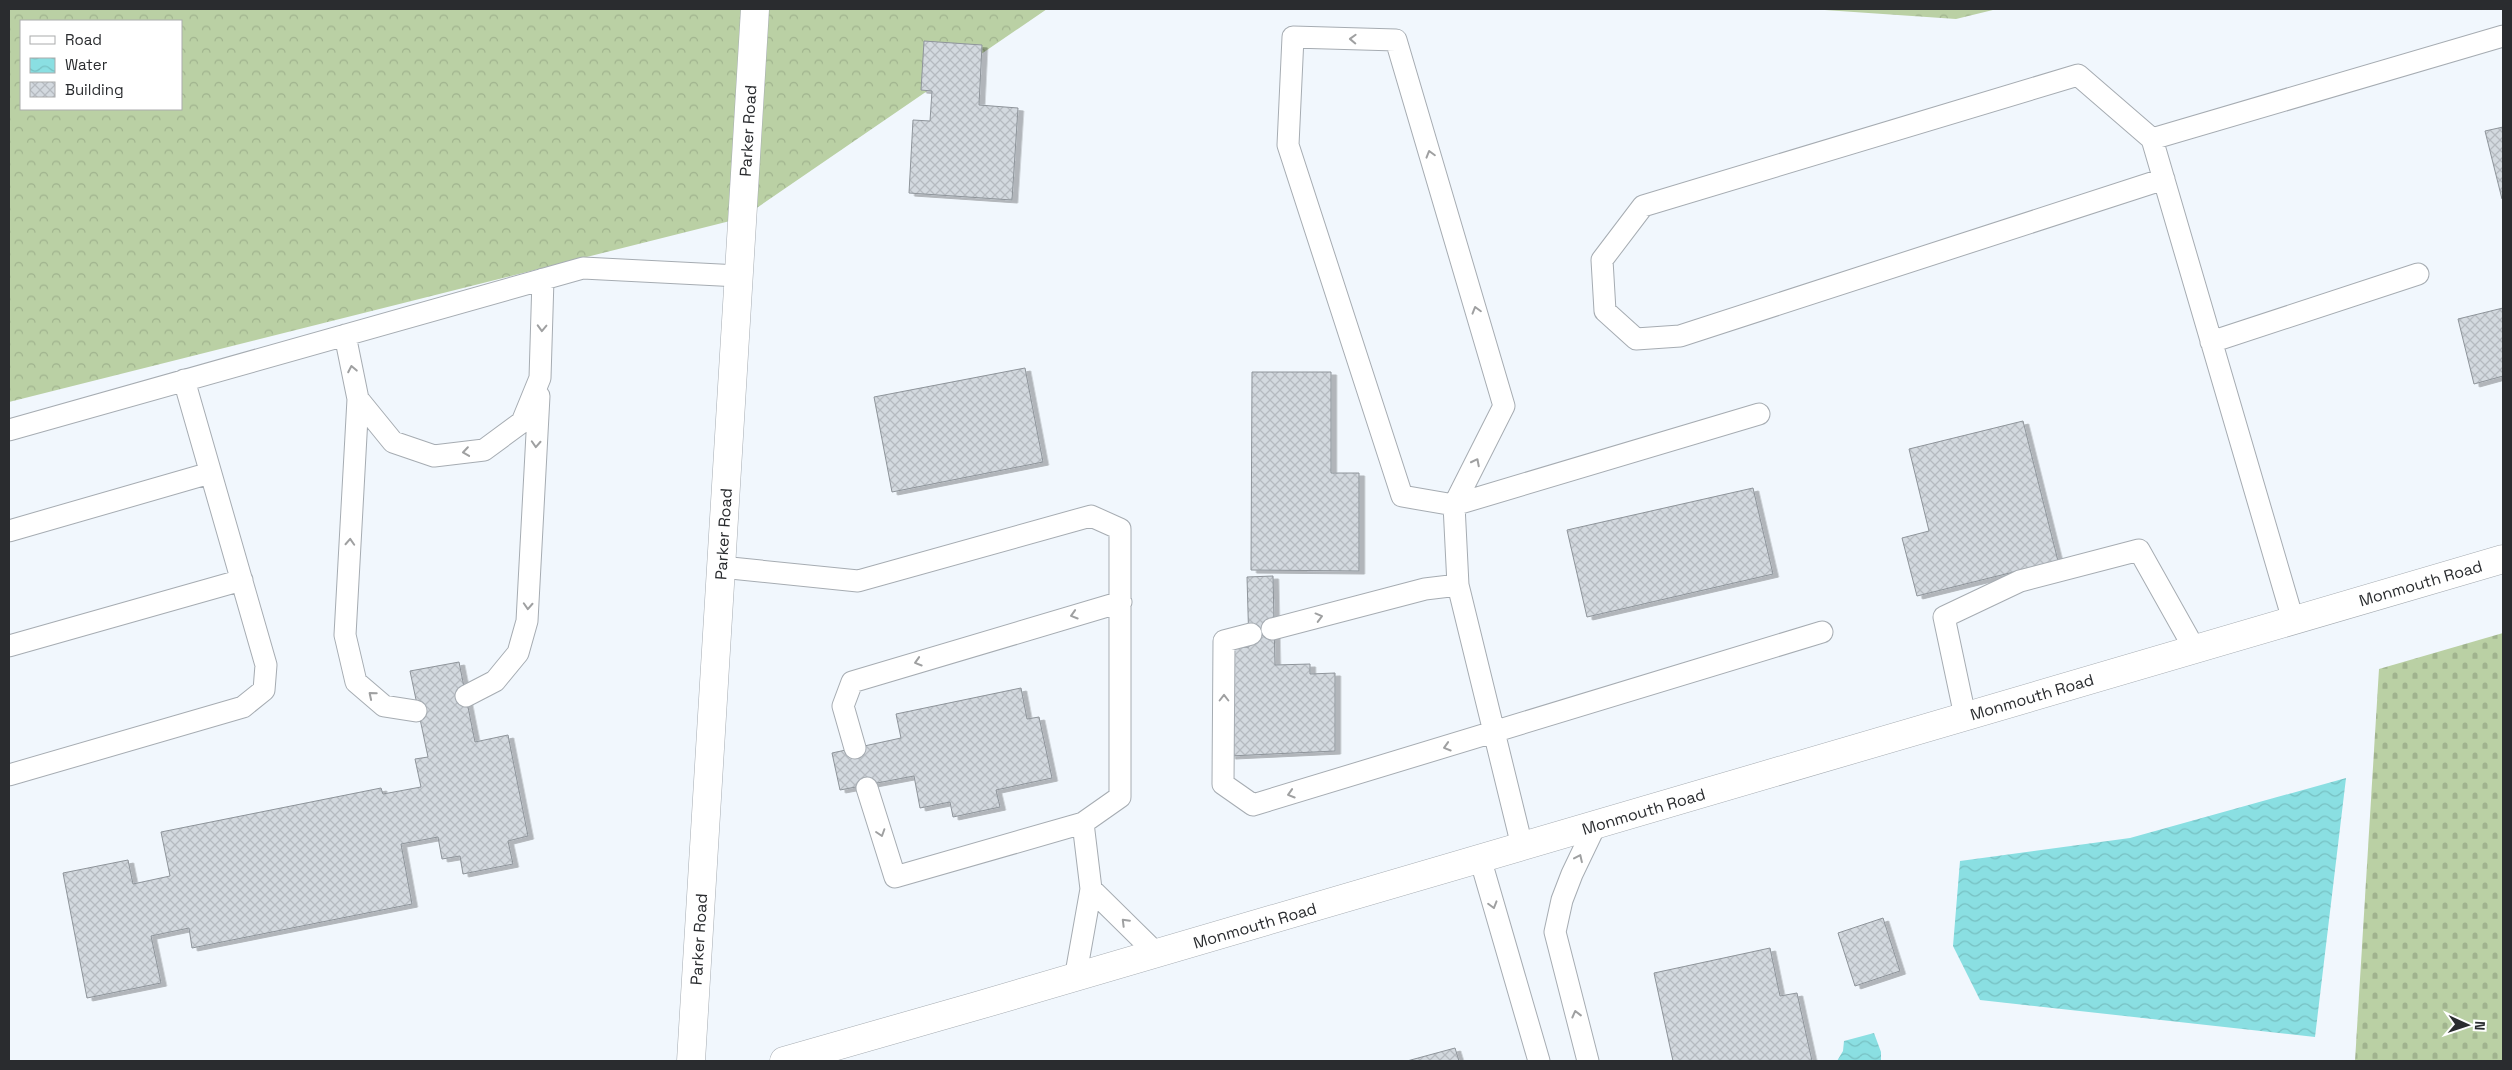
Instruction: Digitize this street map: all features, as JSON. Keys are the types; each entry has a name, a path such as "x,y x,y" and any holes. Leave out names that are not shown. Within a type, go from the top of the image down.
{"main road":[{"name":"Parker Road","path":"691,1061 755,9"},
{"name":"Monmouth Road","path":"784,1061 1158,955 1480,858 1595,826 2194,648 2503,559"}],"lane":[{"path":"2152,139 2503,36"},
{"path":"1522,846 1458,585 1454,505 1504,406 1396,40 1293,37 1288,145 1402,496 1454,505 1759,414"},
{"path":"2164,179 1680,336 1636,339 1605,311 1602,260 1643,206 2078,75 2152,139 2164,179 2211,342 2293,620"},
{"path":"9,430 583,268 739,276"},
{"path":"2211,342 2418,274"},
{"path":"466,696 495,681 518,653 527,621 544,279"},
{"path":"345,335 358,400 345,635 356,682 384,706 416,710"},
{"path":"358,400 392,442 434,456 484,450 522,422 540,378"},
{"path":"9,775 243,707 264,690 266,665 184,380"},
{"path":"9,531 210,473"},
{"path":"721,567 858,582 1091,516 1120,529 1120,797 1083,823 895,877 867,788"},
{"path":"1965,716 1944,617 2020,581 2140,550 2194,648"},
{"path":"9,646 242,580"},
{"path":"1272,629 1425,589 1458,585"},
{"path":"855,748 843,706 852,682 1121,602"},
{"path":"1251,634 1224,641 1223,784 1252,805 1822,632"},
{"path":"1074,979 1091,889 1083,823"},
{"path":"1588,1061 1555,932 1565,891 1595,826"},
{"path":"1480,858 1539,1061"},
{"path":"1091,889 1158,955"}],"green space":[{"path":"9,9 1047,9 742,218 9,402"},
{"path":"1810,9 1997,9 1956,19"},
{"path":"2503,633 2503,1061 2355,1061 2379,669"}],"water":[{"path":"2346,778 2315,1037 1980,1000 1953,946 1960,861 2130,838"},
{"path":"1874,1033 1881,1052 1881,1061 1837,1061 1843,1051 1844,1041"}],"building":[{"path":"924,41 982,45 979,105 1018,108 1012,200 909,193 913,120 930,121 932,91 921,90"},
{"path":"2503,127 2503,198 2502,199 2485,131"},
{"path":"2503,308 2503,376 2474,384 2458,319"},
{"path":"1025,368 1043,462 892,492 874,397"},
{"path":"1252,372 1331,372 1331,473 1359,473 1359,571 1251,570"},
{"path":"2023,421 2058,561 1917,596 1902,538 1929,531 1909,449"},
{"path":"1753,488 1773,574 1587,617 1567,530"},
{"path":"1273,576 1275,665 1310,664 1310,674 1335,673 1335,751 1230,756 1227,648 1249,647 1247,577"},
{"path":"459,662 475,742 508,735 528,836 508,841 513,864 463,874 460,856 442,859 438,837 401,844 412,904 192,948 189,928 151,936 161,983 87,998 63,873 128,860 133,884 170,876 161,832 381,788 383,794 421,787 415,759 428,757 410,671"},
{"path":"1021,688 1027,719 1039,717 1052,778 996,790 1000,807 953,817 950,802 920,808 914,776 840,790 832,753 901,738 896,714"},
{"path":"1883,918 1900,971 1855,986 1838,933"},
{"path":"1770,948 1780,996 1797,993 1812,1061 1673,1061 1654,973"},
{"path":"1455,1048 1459,1061 1407,1061"}]}
